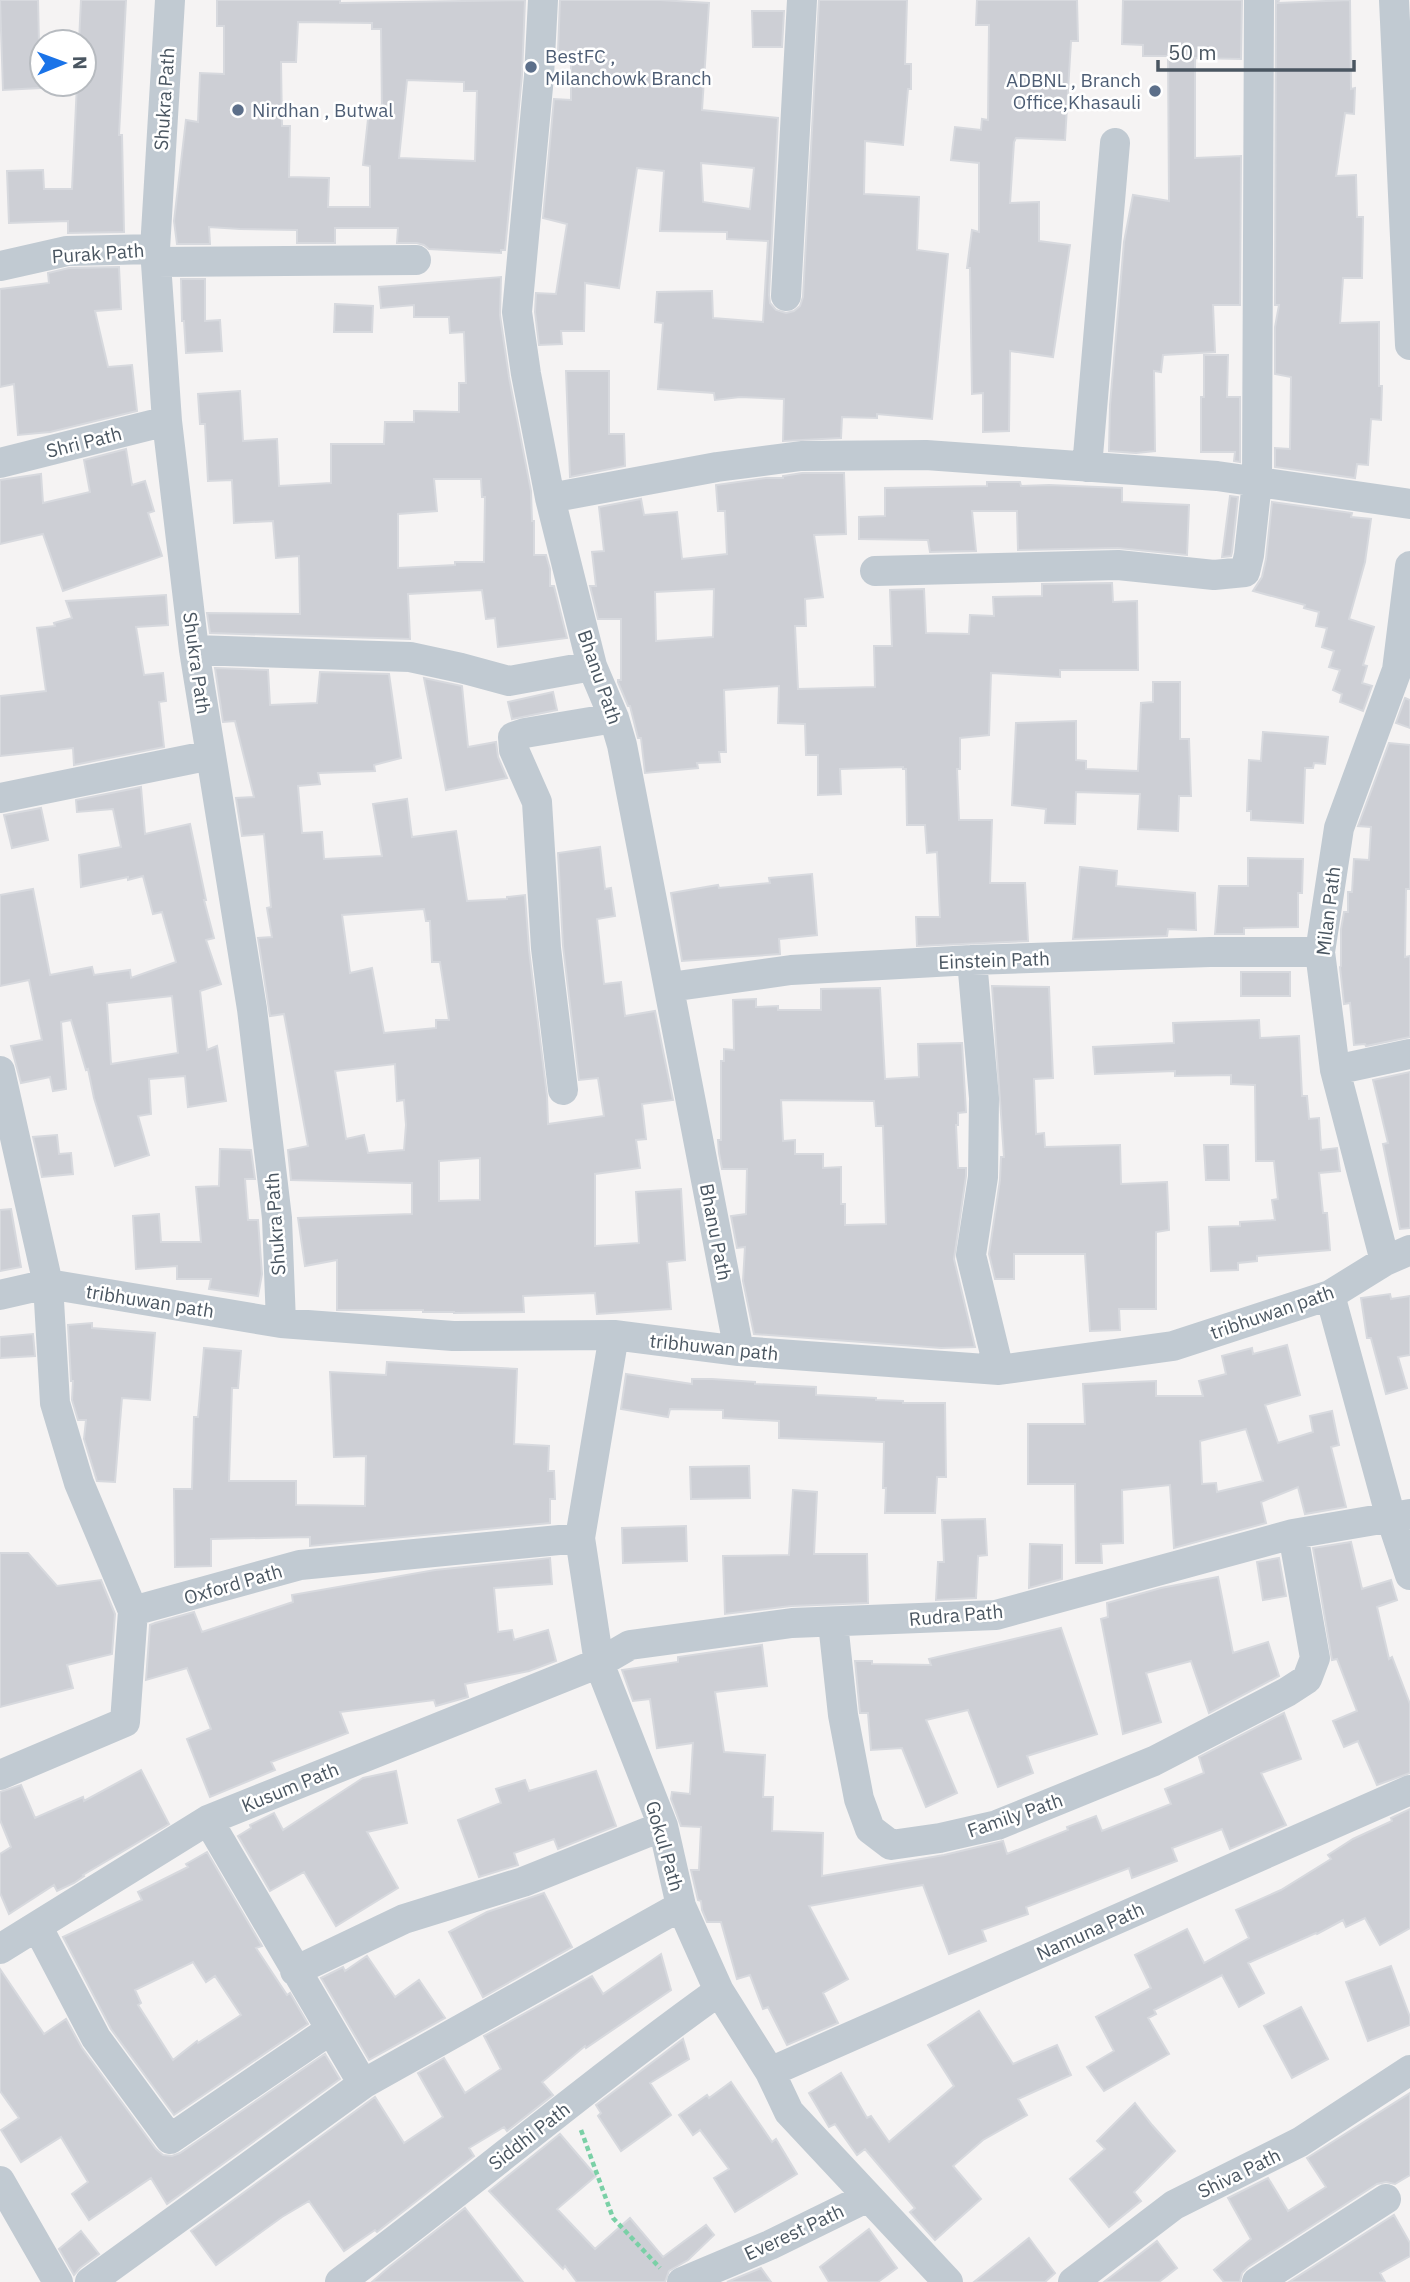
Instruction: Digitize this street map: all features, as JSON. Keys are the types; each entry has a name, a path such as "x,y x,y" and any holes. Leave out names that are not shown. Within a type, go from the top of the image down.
{"street":[{"name":"Shukra Path","path":"170,0 155,256 167,421 194,650 252,1009 277,1218 281,1323"},
{"name":"Bhanu Path","path":"543,0 539,76 517,312 550,498 592,666 614,718 622,745 739,1351"},
{"path":"786,296 802,0"},
{"path":"875,571 1118,565 1214,575 1245,572 1257,482 1259,0"},
{"path":"1394,0 1410,345"},
{"path":"1087,467 1115,143"},
{"name":"Purak Path","path":"0,266 67,251 155,256 416,260"},
{"name":"Shri Path","path":"0,463 167,421"},
{"path":"550,498 717,467 801,456 926,454 1217,476 1410,504"},
{"name":"Milan Path","path":"1397,1255 1335,1070 1320,952 1339,828 1403,673 1410,566"},
{"path":"194,650 410,657 509,681 592,666"},
{"path":"563,1090 546,948 537,802 514,750 513,737 614,718"},
{"path":"0,798 211,755"},
{"name":"Einstein Path","path":"670,987 791,970 972,960 1210,952 1320,952"},
{"path":"972,960 984,1098 983,1177 971,1255 999,1370"},
{"path":"1335,1070 1410,1054"},
{"path":"0,1071 48,1284 55,1403 79,1483 133,1611 125,1722 0,1775"},
{"name":"tribhuwan path","path":"0,1295 48,1284 281,1323 453,1336 614,1335 739,1351 999,1370 1173,1346 1330,1296 1397,1255"},
{"path":"1330,1296 1401,1516 1410,1575"},
{"name":"Gokul Path","path":"614,1335 580,1538 599,1663 663,1826 681,1906 719,1991 770,2071 789,2112 948,2282"},
{"name":"Rudra Path","path":"599,1663 630,1644 792,1623 996,1615 1293,1534 1401,1516"},
{"name":"Family Path","path":"833,1623 843,1715 859,1799 870,1829 891,1845 940,1838 997,1825 1154,1761 1307,1679 1315,1658 1293,1534"},
{"name":"Oxford Path","path":"133,1611 300,1565 580,1538"},
{"name":"Kusum Path","path":"0,1949 208,1820 599,1663"},
{"name":"Namuna Path","path":"770,2071 1410,1790"},
{"path":"208,1820 363,2084"},
{"path":"295,1970 404,1919 523,1882 663,1826"},
{"path":"90,2282 363,2084 681,1906"},
{"path":"37,1926 96,2038 170,2139 330,2030"},
{"name":"Siddhi Path","path":"340,2282 413,2228 647,2043 719,1991"},
{"name":"Shiva Path","path":"1073,2282 1174,2205 1300,2143 1410,2070"},
{"path":"0,2181 58,2282"},
{"name":"Everest Path","path":"673,2277 770,2245 868,2197"},
{"path":"1256,2282 1386,2199"}],"path":[{"path":"571,2103 613,2218 673,2277"}],"building":[{"path":"0,0 38,0 39,28 28,28 28,89 3,90"},
{"path":"81,0 126,0 119,135 122,135 124,232 68,233 68,221 9,223 7,171 43,170 44,189 72,189 76,98 98,98 98,28 80,28"},
{"path":"217,0 340,0 340,3 525,0 522,75 505,250 501,250 501,253 429,249 417,243 397,243 398,228 335,228 335,243 297,243 297,230 209,227 210,244 177,244 174,221 186,120 198,122 200,73 224,74 224,26 217,26","holes":["298,22 372,23 372,29 381,29 382,111 369,110 363,165 370,166 370,207 328,207 329,178 289,177 290,126 282,126 281,62 296,62","407,80 464,82 464,91 477,91 475,161 399,158"]},
{"path":"560,0 709,3 702,110 778,118 769,295 770,303 776,310 786,313 800,306 803,297 819,0 907,0 905,64 911,64 911,89 908,89 903,145 865,141 864,194 919,197 917,250 948,254 932,419 877,414 877,418 842,417 841,438 783,441 784,399 740,397 715,400 714,393 658,389 663,323 655,322 657,292 712,291 713,318 763,322 768,241 727,239 727,232 660,231 664,171 637,168 619,288 585,283 584,331 561,331 562,344 539,345 536,293 556,294 567,224 543,218 554,99 571,100 571,52 558,52","holes":["701,163 754,168 750,209 703,202"]},
{"path":"977,0 1077,0 1078,41 1071,41 1065,140 1016,138 1014,142 1010,203 1039,202 1039,241 1070,245 1053,357 1010,351 1009,431 983,432 983,393 972,394 970,268 967,268 972,230 979,232 979,163 951,160 955,127 981,130 982,119 988,120 989,25 976,25"},
{"path":"1123,0 1242,0 1241,59 1195,58 1195,158 1241,156 1240,305 1213,305 1215,352 1163,355 1161,372 1154,371 1155,451 1136,453 1109,451 1110,405 1124,242 1133,195 1169,201 1168,56 1143,56 1143,45 1122,44"},
{"path":"1276,0 1279,0 1278,3 1350,0 1351,89 1355,88 1354,114 1345,113 1336,176 1356,175 1357,217 1363,217 1362,278 1343,278 1340,323 1379,322 1379,386 1382,386 1381,420 1371,419 1368,465 1357,464 1355,478 1275,467 1275,448 1290,449 1291,377 1275,374 1275,327 1279,305 1275,305"},
{"path":"752,11 784,11 782,47 753,47"},
{"path":"119,267 121,309 95,311 108,367 132,365 137,411 50,432 18,435 14,384 0,387 0,289 49,283 48,273 69,268"},
{"path":"501,277 500,315 531,491 534,555 546,555 550,569 550,586 554,586 567,638 498,647 495,618 486,619 482,590 408,594 410,639 210,633 207,613 300,614 299,556 276,558 273,521 234,523 232,480 208,481 205,424 200,424 198,394 240,391 243,441 277,439 279,486 331,483 331,444 384,444 385,422 414,422 414,411 459,412 459,383 466,383 464,332 450,333 449,317 414,317 414,305 381,308 379,287","holes":["434,479 481,479 482,497 485,497 484,562 398,568 398,514 437,511"]},
{"path":"181,279 205,279 205,321 220,320 222,351 186,353"},
{"path":"335,304 373,306 372,332 334,332"},
{"path":"1204,355 1228,355 1227,397 1240,397 1240,462 1234,461 1235,452 1201,452"},
{"path":"566,371 609,371 609,434 624,434 625,466 570,477"},
{"path":"126,449 132,485 145,481 154,511 148,513 162,556 63,591 43,534 0,544 0,480 41,474 43,503 90,492 84,460"},
{"path":"844,473 846,534 814,535 823,597 805,599 806,626 795,626 798,689 875,687 874,646 892,646 890,590 924,589 926,633 969,634 970,615 994,616 993,597 1042,596 1042,584 1112,583 1113,602 1137,601 1138,670 1060,670 1060,677 991,673 989,735 960,738 960,769 957,769 959,820 992,820 990,883 1025,883 1028,941 917,946 916,917 940,917 937,852 927,853 925,825 907,825 906,769 840,769 841,794 818,795 818,755 806,755 805,724 778,723 779,686 724,690 726,752 719,752 720,762 697,763 698,768 645,773 641,738 638,738 630,706 618,682 621,680 621,619 598,619 590,586 596,586 592,552 604,551 599,507 641,499 644,515 677,512 682,559 727,554 725,511 718,511 716,485 783,476","holes":["714,589 713,637 656,641 655,592"]},
{"path":"987,482 1020,482 1021,486 1122,488 1122,502 1189,505 1187,555 1118,548 1018,550 1017,511 972,511 976,551 930,552 928,540 859,539 859,517 885,516 885,488 987,486"},
{"path":"1230,496 1238,497 1232,552 1231,556 1222,557"},
{"path":"1272,502 1352,513 1351,517 1371,519 1365,562 1349,619 1374,627 1363,665 1367,666 1362,683 1372,686 1363,711 1340,702 1342,694 1333,690 1340,670 1329,667 1334,651 1322,647 1327,628 1316,626 1319,612 1304,608 1305,605 1253,591 1262,577 1266,559"},
{"path":"166,595 168,625 136,627 144,675 163,673 166,701 159,702 164,747 74,765 73,748 0,756 0,696 46,691 37,628 55,626 54,623 72,618 66,601"},
{"path":"215,668 268,670 270,705 317,703 320,672 389,674 401,758 374,765 375,771 318,773 320,784 298,786 302,833 322,832 324,859 382,856 373,804 407,799 412,837 456,831 467,901 507,899 525,895 548,1124 604,1116 598,1078 579,1080 563,946 558,853 600,847 605,889 611,888 615,916 597,919 604,984 621,982 625,1016 655,1011 673,1100 642,1104 646,1139 636,1140 640,1168 595,1174 595,1246 639,1243 636,1192 681,1189 685,1260 667,1262 671,1309 597,1314 595,1293 523,1296 524,1312 337,1310 337,1260 305,1266 298,1218 412,1214 412,1183 291,1180 288,1150 308,1146 284,1014 270,1016 258,938 272,937 267,908 271,907 264,834 242,836 236,798 254,797 235,721 223,722","holes":["424,909 426,921 430,921 432,962 440,962 449,1020 436,1020 436,1028 384,1033 372,968 350,973 342,915","395,1064 397,1101 404,1100 404,1150 368,1153 364,1135 346,1139 335,1071","480,1158 480,1200 439,1201 439,1161"]},
{"path":"424,678 462,686 468,747 496,742 498,757 507,778 446,790"},
{"path":"1153,682 1180,682 1180,739 1189,739 1191,796 1179,796 1178,831 1138,829 1140,794 1076,792 1075,824 1045,823 1046,809 1012,805 1016,723 1076,721 1076,760 1086,761 1086,769 1138,771 1141,703 1153,702"},
{"path":"553,692 557,710 512,719 508,702"},
{"path":"1405,698 1410,700 1410,728 1396,723"},
{"path":"1263,732 1328,737 1325,764 1314,763 1313,768 1305,768 1303,823 1251,820 1251,811 1247,811 1249,760 1261,761"},
{"path":"1389,743 1410,745 1410,889 1406,889 1405,957 1410,956 1410,1037 1366,1046 1354,1045 1350,1003 1344,1004 1340,967 1341,929 1344,912 1348,912 1348,892 1352,892 1354,859 1369,860 1371,827 1358,826"},
{"path":"141,787 145,834 190,824 214,938 206,940 221,984 200,991 207,1050 217,1046 226,1101 188,1107 185,1076 149,1079 151,1114 138,1116 149,1155 115,1166 88,1069 86,1070 71,1020 61,1022 66,1089 53,1091 50,1077 21,1083 11,1046 42,1040 29,980 0,986 0,895 33,889 50,975 92,967 94,975 130,970 131,978 176,962 162,912 153,914 143,876 81,887 79,855 121,847 113,809 77,812 76,800","holes":["172,996 178,1053 111,1064 107,1003"]},
{"path":"41,808 48,840 12,848 4,815"},
{"path":"1248,858 1303,859 1302,893 1298,893 1298,927 1244,928 1244,934 1215,934 1219,886 1248,886"},
{"path":"1080,867 1117,871 1116,886 1195,893 1196,930 1168,929 1167,936 1073,939"},
{"path":"812,874 817,935 779,939 780,954 682,961 671,893 718,885 719,888 770,883 769,878"},
{"path":"1241,972 1290,972 1290,996 1241,996"},
{"path":"992,986 1049,987 1053,1078 1034,1079 1036,1134 1044,1133 1045,1147 1120,1145 1121,1184 1167,1182 1169,1230 1156,1232 1156,1309 1119,1309 1120,1330 1090,1331 1085,1254 1014,1254 1014,1279 995,1279 989,1254 1001,1157 1004,1157"},
{"path":"880,988 885,1079 919,1077 918,1044 962,1043 966,1112 958,1113 956,1125 958,1168 966,1168 966,1176 954,1259 975,1347 941,1348 754,1334 743,1281 745,1247 737,1248 731,1216 746,1214 747,1169 722,1169 719,1153 721,1061 724,1061 724,1049 734,1050 733,1000 756,999 756,1007 778,1006 778,1010 821,1010 821,989","holes":["781,1100 874,1101 876,1126 883,1126 886,1224 845,1225 845,1204 841,1204 841,1167 823,1168 823,1154 795,1154 795,1140 783,1141"]},
{"path":"1259,1020 1260,1038 1299,1036 1302,1096 1307,1096 1309,1119 1319,1118 1321,1150 1337,1148 1340,1171 1319,1173 1323,1213 1327,1213 1330,1250 1257,1256 1257,1261 1238,1263 1238,1270 1211,1271 1209,1227 1240,1226 1240,1222 1275,1220 1272,1200 1278,1199 1274,1161 1256,1161 1255,1085 1231,1084 1231,1075 1175,1076 1175,1071 1095,1074 1093,1047 1174,1043 1173,1023"},
{"path":"1410,1072 1410,1228 1400,1229 1383,1144 1388,1143 1373,1080"},
{"path":"57,1135 59,1154 71,1153 73,1174 42,1177 33,1137"},
{"path":"1204,1145 1228,1145 1229,1180 1206,1180"},
{"path":"220,1149 251,1150 255,1179 245,1179 248,1220 258,1220 262,1274 258,1296 209,1289 211,1279 177,1279 177,1266 136,1269 133,1216 159,1214 161,1242 201,1242 196,1187 219,1186"},
{"path":"11,1209 21,1267 0,1271 0,1210"},
{"path":"1390,1294 1391,1299 1410,1296 1410,1355 1398,1357 1407,1388 1386,1394 1371,1338 1367,1338 1361,1298"},
{"path":"92,1323 92,1328 155,1333 150,1400 122,1398 115,1482 97,1481 84,1439 86,1420 78,1420 72,1400 68,1325"},
{"path":"33,1334 35,1356 0,1358 0,1337"},
{"path":"1287,1345 1300,1395 1265,1405 1278,1443 1313,1432 1310,1416 1332,1411 1339,1445 1331,1447 1346,1507 1305,1514 1298,1487 1261,1502 1266,1523 1174,1548 1170,1485 1122,1490 1123,1543 1101,1544 1102,1563 1076,1563 1075,1484 1028,1484 1028,1424 1085,1424 1083,1384 1156,1381 1156,1396 1203,1396 1199,1381 1226,1374 1222,1356 1252,1348 1253,1354","holes":["1246,1429 1263,1481 1217,1492 1216,1483 1202,1484 1200,1441"]},
{"path":"204,1348 241,1351 238,1388 232,1388 229,1481 296,1481 296,1505 365,1506 366,1456 334,1457 330,1372 386,1375 387,1362 517,1369 514,1444 549,1446 548,1471 554,1471 555,1499 550,1499 550,1523 310,1546 310,1537 211,1539 211,1566 175,1567 174,1489 192,1489 194,1417 198,1417"},
{"path":"626,1374 692,1384 692,1379 712,1379 816,1387 816,1395 876,1398 903,1403 945,1403 946,1477 937,1477 935,1513 885,1513 884,1442 779,1438 779,1421 723,1418 723,1410 670,1409 668,1417 621,1409"},
{"path":"749,1466 750,1498 691,1499 690,1467"},
{"path":"793,1490 817,1492 814,1554 867,1554 868,1603 791,1606 725,1614 723,1556 789,1555"},
{"path":"985,1519 987,1555 978,1556 976,1598 936,1600 938,1562 944,1562 942,1520"},
{"path":"686,1526 687,1561 623,1563 622,1528"},
{"path":"1351,1542 1362,1589 1391,1580 1397,1600 1377,1607 1389,1659 1392,1657 1410,1704 1410,1773 1377,1785 1358,1741 1344,1747 1333,1721 1357,1711 1337,1659 1332,1660 1313,1548"},
{"path":"1030,1544 1062,1545 1062,1579 1029,1588"},
{"path":"0,1553 28,1553 57,1586 101,1580 115,1614 112,1654 67,1665 73,1688 0,1707"},
{"path":"550,1558 552,1584 494,1588 498,1632 512,1630 514,1640 548,1630 556,1661 529,1671 465,1684 468,1697 436,1706 434,1700 340,1712 348,1733 271,1762 275,1770 210,1797 187,1739 211,1729 187,1668 146,1680 150,1625 155,1623 194,1612 202,1632 293,1602 292,1595 435,1570"},
{"path":"1279,1558 1286,1596 1263,1600 1257,1562"},
{"path":"1218,1577 1233,1653 1268,1642 1279,1676 1209,1713 1191,1661 1146,1673 1161,1722 1123,1734 1101,1619 1108,1617 1107,1603 1161,1588"},
{"path":"1061,1628 1097,1734 1027,1756 1033,1773 998,1787 968,1710 926,1720 957,1793 926,1807 902,1748 871,1750 868,1713 860,1713 855,1661 872,1661 872,1664 931,1665 929,1659"},
{"path":"762,1645 767,1686 715,1692 724,1752 765,1755 763,1797 773,1797 772,1831 823,1833 822,1876 944,1855 1003,1841 1007,1854 1096,1816 1102,1831 1171,1804 1165,1789 1204,1773 1199,1757 1284,1713 1301,1759 1261,1773 1286,1825 1230,1849 1222,1829 1172,1848 1177,1861 1132,1878 1129,1868 1026,1907 1028,1914 982,1930 986,1941 949,1954 923,1885 809,1906 848,1979 823,1993 838,2023 787,2045 768,2007 763,2009 750,1975 737,1979 721,1922 707,1922 701,1901 698,1900 691,1870 699,1870 701,1827 681,1826 671,1799 672,1792 690,1794 693,1743 657,1748 650,1699 633,1701 622,1670 678,1662 678,1657"},
{"path":"141,1770 169,1824 74,1883 57,1891 54,1885 9,1914 0,1893 0,1854 11,1847 0,1820 0,1792 21,1785 35,1818 83,1797 84,1801"},
{"path":"396,1771 407,1823 367,1832 398,1888 336,1926 304,1872 270,1891 238,1836 251,1828 250,1825 274,1813 283,1830 363,1778"},
{"path":"596,1771 616,1826 558,1849 554,1839 514,1853 518,1865 479,1877 458,1820 501,1803 496,1789 525,1780 529,1791"},
{"path":"1410,1809 1410,1928 1380,1945 1365,1918 1346,1927 1343,1920 1248,1963 1264,1993 1239,2007 1222,1975 1154,2010 1156,2014 1148,2018 1169,2054 1104,2091 1087,2067 1114,2051 1096,2017 1151,1988 1135,1955 1187,1929 1204,1963 1249,1938 1236,1910 1281,1890 1331,1859 1328,1855 1353,1839 1392,1821 1391,1818"},
{"path":"207,1852 262,1946 256,1948 287,1995 290,1993 308,2024 174,2115 111,2029 63,1937 142,1900 138,1892 188,1867 186,1864","holes":["193,1962 206,1982 215,1976 241,2015 198,2043 197,2041 173,2060 138,2005 141,2003 135,1990"]},
{"path":"544,1893 572,1947 483,1997 449,1932 487,1912"},
{"path":"661,1954 671,1990 586,2048 585,2046 542,2082 553,2095 507,2131 504,2127 469,2148 474,2156 377,2232 375,2230 344,2251 309,2201 282,2217 216,2265 191,2231 375,2097 404,2143 443,2117 418,2073 444,2058 465,2093 501,2069 484,2036 592,1976 603,1994"},
{"path":"367,1956 395,1997 419,1980 445,2018 369,2060 321,1978 343,1967 345,1971"},
{"path":"1391,1966 1410,2017 1410,2025 1368,2041 1346,1982"},
{"path":"0,1969 44,2034 66,2019 82,2048 163,2155 180,2153 325,2054 340,2079 167,2204 151,2178 89,2220 72,2194 88,2182 61,2137 21,2162 1,2130 19,2118 0,2091"},
{"path":"1301,2007 1328,2059 1292,2078 1264,2026"},
{"path":"979,2011 1013,2064 1057,2045 1071,2075 1018,2099 1027,2115 983,2140 953,2166 981,2199 935,2240 910,2212 915,2208 865,2149 857,2155 835,2124 829,2127 809,2093 841,2073 867,2118 871,2116 889,2142 954,2086 928,2045"},
{"path":"683,2039 689,2059 650,2083 671,2115 621,2151 598,2116 601,2113 596,2105"},
{"path":"731,2082 772,2142 776,2139 797,2174 735,2212 714,2178 729,2169 700,2130 693,2135 679,2115"},
{"path":"1410,2093 1410,2175 1395,2184 1377,2184 1248,2267 1242,2273 1240,2282 1224,2282 1214,2270 1251,2239 1228,2198 1268,2178 1288,2211 1326,2187 1307,2158"},
{"path":"1135,2103 1175,2151 1134,2192 1141,2201 1109,2227 1070,2179 1105,2149 1097,2141"},
{"path":"560,2134 596,2176 557,2209 595,2249 630,2218 663,2257 706,2225 714,2235 688,2260 669,2271 665,2282 577,2282 565,2266 563,2269 489,2191"},
{"path":"465,2208 523,2282 372,2282 389,2267"},
{"path":"1394,2215 1410,2243 1410,2256 1380,2273 1385,2282 1289,2282"},
{"path":"869,2229 897,2268 878,2282 829,2282 820,2267"},
{"path":"81,2231 99,2254 74,2275 59,2249"},
{"path":"1029,2238 1055,2273 1045,2282 974,2282"},
{"path":"1157,2241 1177,2268 1159,2282 1104,2282"},
{"path":"761,2268 771,2282 727,2282"}],"place":[{"name":"BestFC , Milanchowk Branch","path":"531,67"},
{"name":"ADBNL , Branch Office,Khasauli","path":"1155,91"},
{"name":"Nirdhan , Butwal","path":"238,110"}]}
